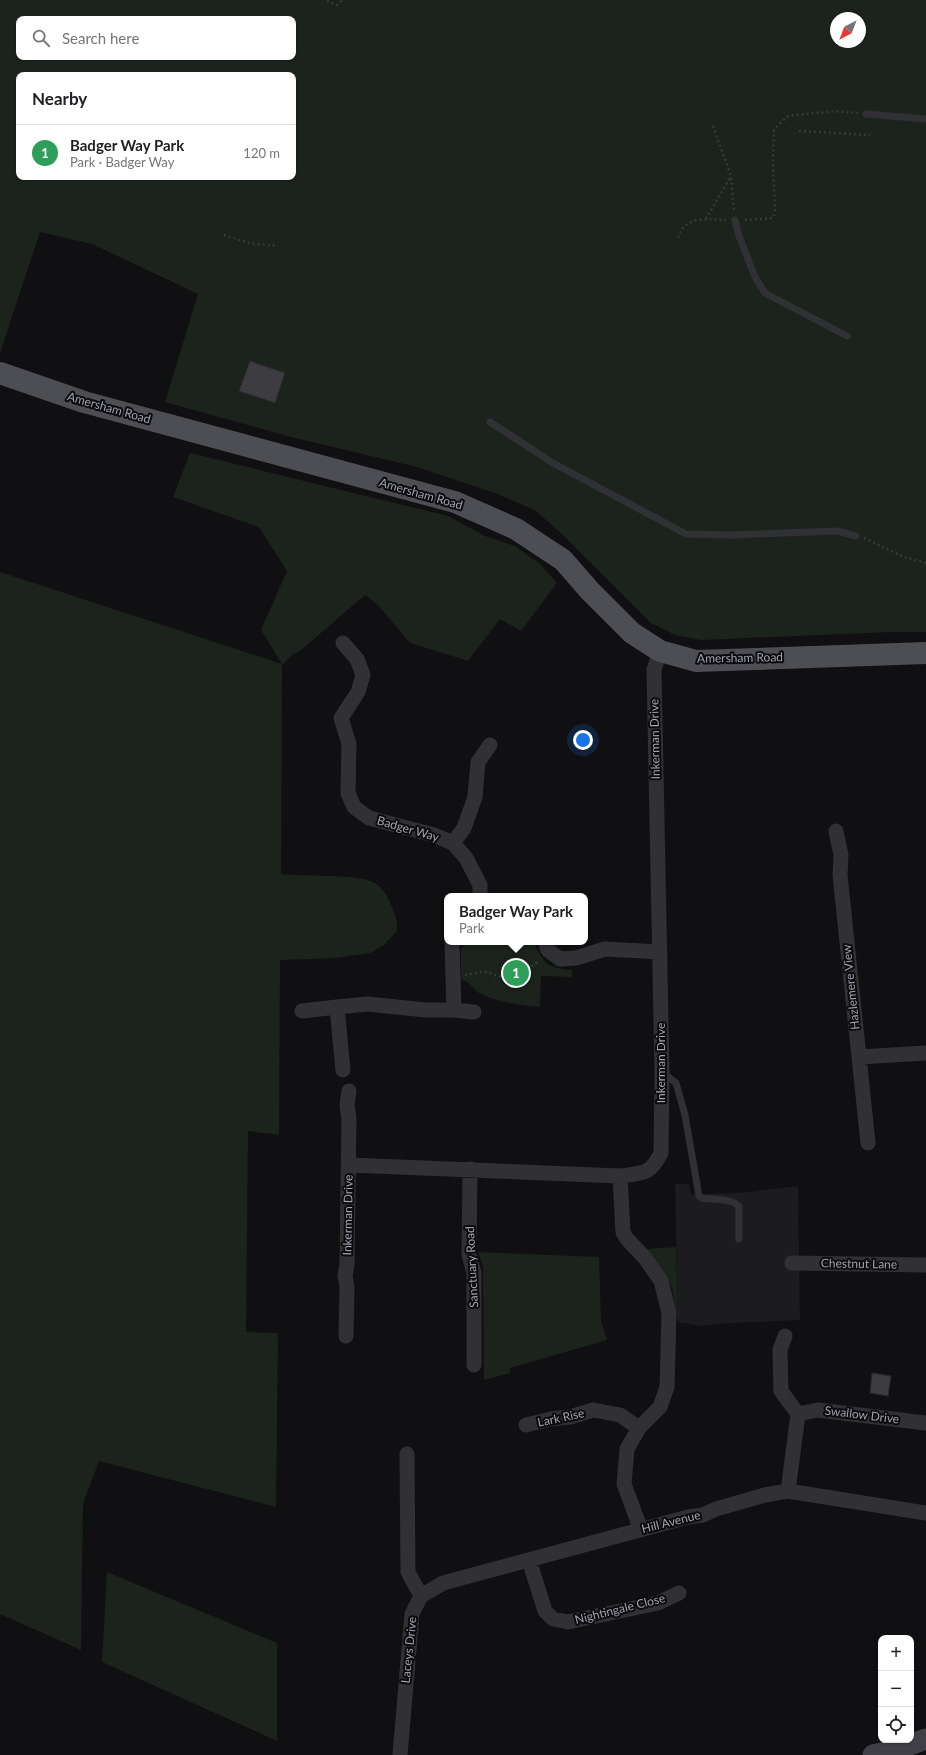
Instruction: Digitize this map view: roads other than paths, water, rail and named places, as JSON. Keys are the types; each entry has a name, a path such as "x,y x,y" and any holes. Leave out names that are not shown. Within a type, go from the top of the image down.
{"main road":[{"name":"Amersham Road","path":"0,373 84,402 455,502 516,529 563,560 632,633 660,651 696,660 926,653"}],"street":[{"name":"Badger Way","path":"343,644 357,659 363,675 358,692 341,718 349,744 348,794 354,808 369,818 434,835 453,843 466,858 480,885 480,893"},
{"name":"Inkerman Drive","path":"349,1165 620,1176 644,1173 655,1165 661,1153 662,1072 654,670 660,651"},
{"name":"Badger Way","path":"453,843 464,828 475,797 478,762 490,745"},
{"name":"Hazlemere View","path":"836,831 841,855 840,875 868,1143"},
{"path":"452,945 454,1010"},
{"path":"547,946 560,959 576,958 605,949 660,952"},
{"path":"302,1011 367,1004 426,1010 474,1012"},
{"path":"337,1007 343,1070"},
{"path":"859,1057 926,1053"},
{"name":"Inkerman Drive","path":"346,1336 347,1287 345,1275 347,1265 349,1165 349,1119 347,1105 349,1091"},
{"name":"Sanctuary Road","path":"470,1169 469,1254 474,1272 474,1365"},
{"path":"620,1176 623,1232 627,1239 645,1258 661,1281 669,1313 667,1387 660,1407 639,1428 627,1449 624,1484 641,1530"},
{"name":"Chestnut Lane","path":"792,1263 926,1265"},
{"path":"785,1336 780,1350 781,1391 798,1414 788,1491"},
{"name":"Lark Rise","path":"526,1425 551,1419 570,1417 592,1410 620,1415 639,1428"},
{"name":"Swallow Drive","path":"798,1414 818,1410 926,1423"},
{"path":"407,1454 408,1572 421,1596"},
{"name":"Hill Avenue","path":"421,1596 443,1583 688,1517 703,1515 716,1509 765,1495 788,1491 926,1513"},
{"name":"Nightingale Close","path":"529,1560 545,1610 553,1619 568,1622 658,1603 679,1593"},
{"name":"Laceys Drive","path":"400,1755 412,1614 421,1596"},
{"path":"873,1755 898,1749 926,1739"}],"lane":[{"path":"866,114 926,119"},
{"path":"735,220 739,236 754,277 765,292 847,336"},
{"path":"490,422 553,463 686,534 732,535 837,531 856,536"},
{"path":"662,1072 676,1083 685,1115 699,1196 702,1198 730,1201 737,1204 739,1207 739,1239"}],"place":[{"name":"Badger Way Park","path":"516,973"}]}
